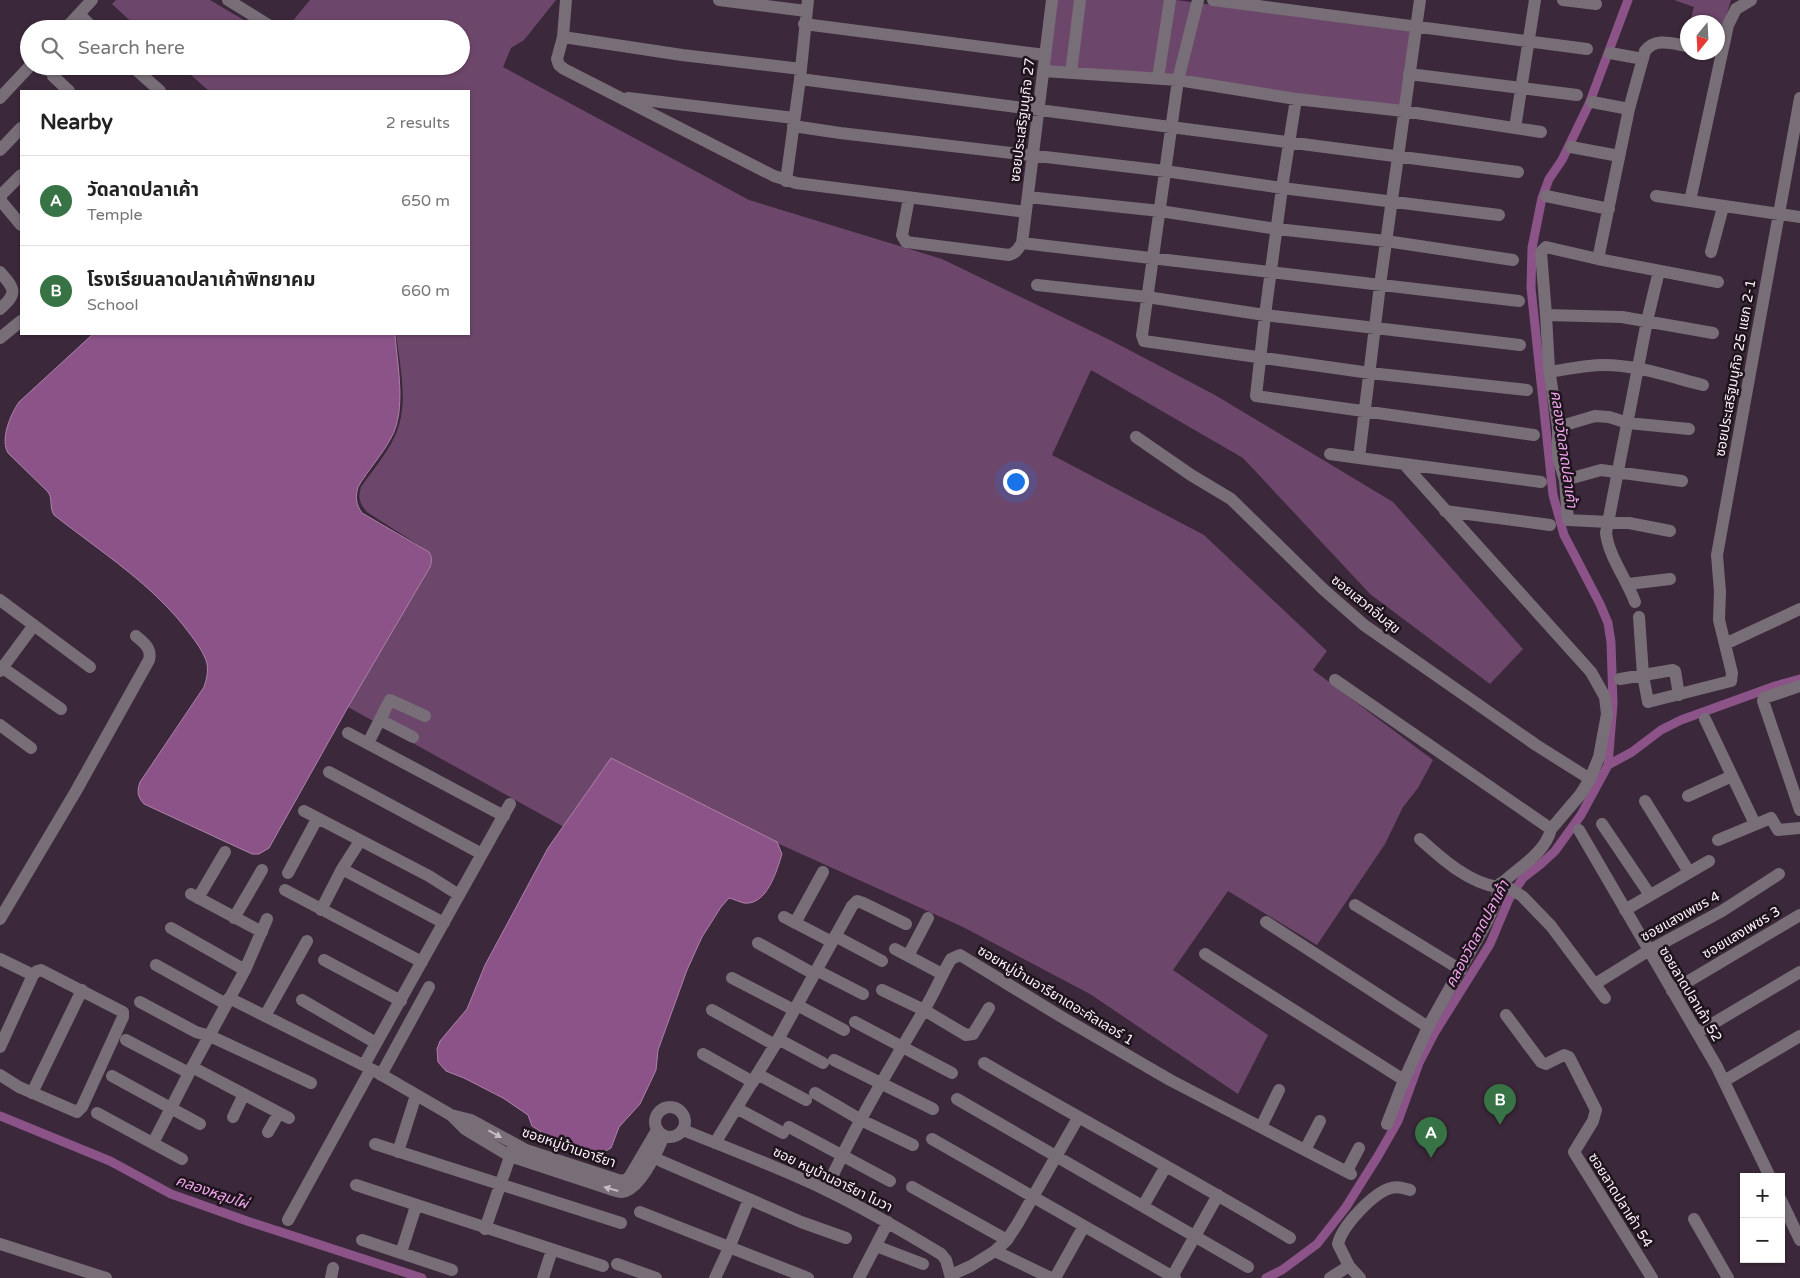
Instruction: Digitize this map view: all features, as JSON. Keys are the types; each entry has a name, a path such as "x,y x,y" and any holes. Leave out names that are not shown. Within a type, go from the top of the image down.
{"street":[{"path":"74,20 92,0"},
{"path":"228,0 260,20"},
{"path":"566,0 563,37 558,59 559,65 564,70 774,176 786,180 909,198 1026,212"},
{"path":"719,0 807,5 786,180"},
{"name":"ซอยประเสริฐมนูกิจ 27","path":"1022,243 1052,0"},
{"path":"1071,73 1080,0"},
{"path":"1158,78 1170,0"},
{"path":"1198,0 1178,80 1142,335 1144,341 1370,373 1527,390"},
{"path":"1212,0 1587,49"},
{"path":"1316,13 1317,0"},
{"path":"1359,458 1391,200 1420,0"},
{"path":"1515,128 1535,0"},
{"path":"1563,0 1596,4"},
{"path":"1725,33 1731,16 1736,9 1751,0"},
{"path":"79,14 85,20"},
{"path":"804,24 1045,56"},
{"path":"563,37 800,74 1172,128 1518,172"},
{"path":"1598,259 1629,109 1645,51 1653,44 1659,42 1680,45"},
{"path":"1610,53 1643,59"},
{"path":"1690,200 1717,60"},
{"path":"1043,71 1178,80 1296,99 1403,111 1541,132"},
{"path":"1409,74 1577,95"},
{"path":"0,98 22,75"},
{"path":"52,75 69,90"},
{"path":"142,75 159,90"},
{"path":"618,97 794,122 840,134 1165,171 1282,188 1391,200 1499,215"},
{"name":"ซอยประเสริฐมนูกิจ 25 แยก 2-1","path":"1679,695 1731,681 1732,673 1719,620 1720,592 1717,555 1800,98"},
{"path":"1296,99 1288,143 1256,395 1534,435"},
{"path":"1592,102 1629,109"},
{"path":"0,150 20,129"},
{"path":"1571,147 1619,156"},
{"path":"20,176 1,195 1,201 20,224"},
{"path":"1546,196 1609,209"},
{"path":"1656,196 1800,218"},
{"path":"1028,197 1160,211 1277,229 1386,241 1512,260"},
{"path":"909,198 902,235 906,242 1009,255 1014,254 1022,243 1519,301"},
{"path":"1711,252 1723,207"},
{"path":"1670,531 1629,523 1568,520 1565,480 1558,458 1558,427 1550,372 1541,252 1546,247 1718,282"},
{"path":"1635,602 1628,584 1607,546 1606,533 1647,321 1659,271"},
{"path":"0,272 13,287 13,290 11,299 0,309"},
{"path":"1037,285 1147,297 1376,329 1520,345"},
{"path":"1546,315 1606,315 1713,333"},
{"path":"0,338 20,322"},
{"path":"1550,372 1605,365 1638,369 1703,385"},
{"path":"1558,427 1595,416 1608,417 1628,423 1689,429"},
{"name":"ซอยเสวกอิ่มสุข","path":"1136,437 1191,475 1231,499 1322,589 1364,625 1536,745 1590,779"},
{"path":"1330,454 1541,482"},
{"path":"1387,1124 1404,1080 1428,1028 1461,970 1497,899 1501,885 1541,848 1550,836 1551,829 1580,795 1590,779 1599,757 1607,714 1606,697 1591,672 1404,464"},
{"path":"1565,480 1601,470 1682,481"},
{"path":"1445,510 1550,526"},
{"path":"1628,584 1670,579"},
{"path":"0,600 90,668"},
{"path":"1725,644 1800,608"},
{"path":"1620,679 1644,675 1674,671 1679,695 1648,702 1644,675 1639,616"},
{"path":"34,625 1,668 61,709"},
{"path":"0,919 76,791 149,660 149,648 136,636"},
{"path":"1335,680 1551,829"},
{"path":"1800,686 1764,698 1763,700 1800,810"},
{"path":"368,743 390,700 424,716"},
{"path":"1705,719 1755,824"},
{"path":"380,720 413,737"},
{"path":"0,725 31,748"},
{"path":"348,733 504,816"},
{"path":"329,772 482,854"},
{"path":"1688,796 1732,776"},
{"path":"1645,801 1689,872"},
{"path":"372,1070 376,1043 510,804"},
{"path":"304,811 429,876 459,895"},
{"path":"288,873 317,818"},
{"path":"1718,840 1771,818 1778,830 1800,828"},
{"path":"1602,824 1650,895"},
{"name":"ซอยลาดปลาเค้า 52","path":"1579,830 1724,1081 1768,1173"},
{"path":"1420,839 1458,869 1484,885 1501,885 1522,896 1552,926 1604,998"},
{"path":"321,910 342,869 360,841"},
{"path":"225,852 195,896 262,932"},
{"path":"1625,910 1709,861"},
{"path":"342,869 444,923"},
{"path":"234,918 262,870"},
{"path":"823,872 790,920 882,962"},
{"name":"ซอยแสงเพชร 4","path":"1595,984 1648,950 1722,911 1779,874"},
{"path":"285,890 422,962"},
{"path":"715,1143 796,1008 852,906 858,901 906,924"},
{"path":"1355,905 1461,970"},
{"name":"ซอยแสงเพชร 3","path":"1672,991 1800,915"},
{"path":"908,956 928,918"},
{"path":"154,1143 190,1070 245,970 267,919"},
{"path":"1266,922 1428,1028"},
{"path":"171,928 245,970"},
{"path":"265,1016 307,941"},
{"path":"758,943 863,994"},
{"path":"894,949 942,974"},
{"path":"1205,954 1404,1080"},
{"name":"ซอยหมู่บ้านอารียาเดอะคัลเลอร์ 1","path":"826,1190 841,1156 924,1010 942,974 953,957 963,956 1065,1019 1170,1080 1349,1172 1359,1148"},
{"path":"0,959 33,975"},
{"path":"324,960 400,1001"},
{"path":"156,965 228,1001 265,1016 372,1070 451,1115 465,1129 512,1150 622,1192 630,1190 638,1183 655,1156 661,1133"},
{"path":"0,1047 33,975 40,970 123,1012 123,1017 82,1107 77,1112 0,1075"},
{"path":"1697,1033 1800,972"},
{"path":"732,978 844,1030"},
{"path":"288,1220 372,1070 429,987"},
{"path":"32,1092 82,990"},
{"path":"882,990 924,1010 970,1036 988,1008"},
{"path":"302,1000 376,1043"},
{"path":"140,1002 196,1032 210,1036 311,1083"},
{"path":"712,1010 776,1042 881,1084 933,1109"},
{"name":"ซอยลาดปลาเค้า 54","path":"1506,1015 1541,1062 1546,1064 1564,1055 1569,1057 1596,1110 1593,1121 1574,1152 1652,1278"},
{"path":"855,1022 952,1073"},
{"path":"1724,1081 1800,1036"},
{"path":"126,1040 244,1094 284,1115 268,1132"},
{"path":"703,1054 755,1078 810,1097 913,1145"},
{"path":"984,1063 1078,1118 1218,1195 1290,1238"},
{"path":"112,1076 200,1124"},
{"path":"1261,1127 1280,1090"},
{"path":"233,1117 244,1094"},
{"path":"398,1152 416,1095"},
{"path":"957,1100 1248,1267"},
{"path":"669,1106 676,1107 684,1117 685,1124 683,1130 675,1136 661,1133 654,1124 658,1112 669,1106"},
{"path":"736,1108 841,1156 890,1181"},
{"path":"97,1113 182,1159"},
{"path":"951,1277 995,1251 1006,1240 1078,1118"},
{"path":"1305,1150 1320,1121"},
{"name":"ซอย หมูบ้านอารียา โมวา","path":"683,1130 785,1171 888,1222 941,1254 946,1260 951,1277"},
{"path":"932,1138 1174,1277 1218,1195"},
{"path":"374,1144 621,1223"},
{"path":"485,1228 512,1150"},
{"path":"661,1162 801,1222 846,1238"},
{"path":"1143,1206 1166,1166"},
{"path":"356,1185 603,1266"},
{"path":"912,1187 1006,1240"},
{"path":"1360,1278 1349,1266 1338,1244 1341,1235 1360,1210 1372,1199 1389,1188 1400,1187 1410,1190"},
{"path":"715,1278 749,1199"},
{"path":"401,1253 416,1206"},
{"path":"1785,1208 1800,1240"},
{"path":"640,1212 808,1278"},
{"path":"1694,1219 1728,1278"},
{"path":"859,1278 888,1222"},
{"path":"995,1251 1053,1278 1084,1226"},
{"path":"362,1240 452,1270"},
{"path":"0,1244 101,1277"},
{"path":"876,1246 923,1264"},
{"path":"543,1278 552,1250"},
{"path":"618,1264 656,1278"},
{"path":"1330,1278 1349,1266"}],"shaded area":[{"path":"116,0 210,0 244,20 129,20 112,4"},
{"path":"310,0 556,0 524,40 511,48 503,67 749,200 942,259 1112,341 1215,395 1393,502 1523,649 1490,684 1370,594 1243,458 1091,370 1052,455 1204,535 1327,651 1313,670 1433,760 1418,788 1403,807 1385,844 1317,945 1228,891 1173,970 1268,1035 1238,1094 1090,994 963,927 777,843 611,758 564,827 348,707 431,563 429,552 367,512 362,506 360,494 361,487 394,438 402,413 402,386 396,335 470,335 470,90 208,90 191,75 470,75 470,20 293,20"},
{"path":"1055,0 1176,0 1419,33 1408,116 1047,69"},
{"path":"1674,0 1731,0 1725,20 1725,15 1692,15 1694,7"},
{"path":"92,335 395,335 400,387 399,414 391,438 358,487 357,501 362,513 429,552 431,565 269,848 259,854 252,854 144,804 140,798 138,791 140,782 204,687 207,674 206,660 201,649 190,634 160,600 126,570 54,515 48,492 8,453 5,441 7,428 19,402"},
{"path":"611,758 777,842 782,854 774,877 765,893 759,899 752,902 744,903 729,898 702,937 687,970 658,1050 656,1070 640,1104 619,1127 611,1148 602,1153 574,1151 549,1137 532,1126 528,1115 503,1098 446,1071 438,1062 437,1049 440,1041 467,1009 485,965 548,848"}],"waterway":[{"name":"คลองวัดลาดปลาเค้า","path":"1266,1278 1282,1270 1317,1244 1346,1207 1398,1121 1419,1063 1435,1032 1490,944 1509,899 1523,878 1555,851 1581,815 1608,765 1613,704 1611,642 1608,623 1600,604 1564,535 1553,495 1531,288 1532,248 1542,198 1549,179 1562,160 1589,104 1628,0"},
{"path":"1608,765 1632,752 1661,730 1681,720 1775,686 1800,679"},
{"name":"คลองหลุมไผ่","path":"0,1116 110,1161 171,1194 422,1278"}],"place":[{"name":"โรงเรียนลาดปลาเค้าพิทยาคม","path":"1500,1125"},
{"name":"วัดลาดปลาเค้า","path":"1431,1158"}]}
